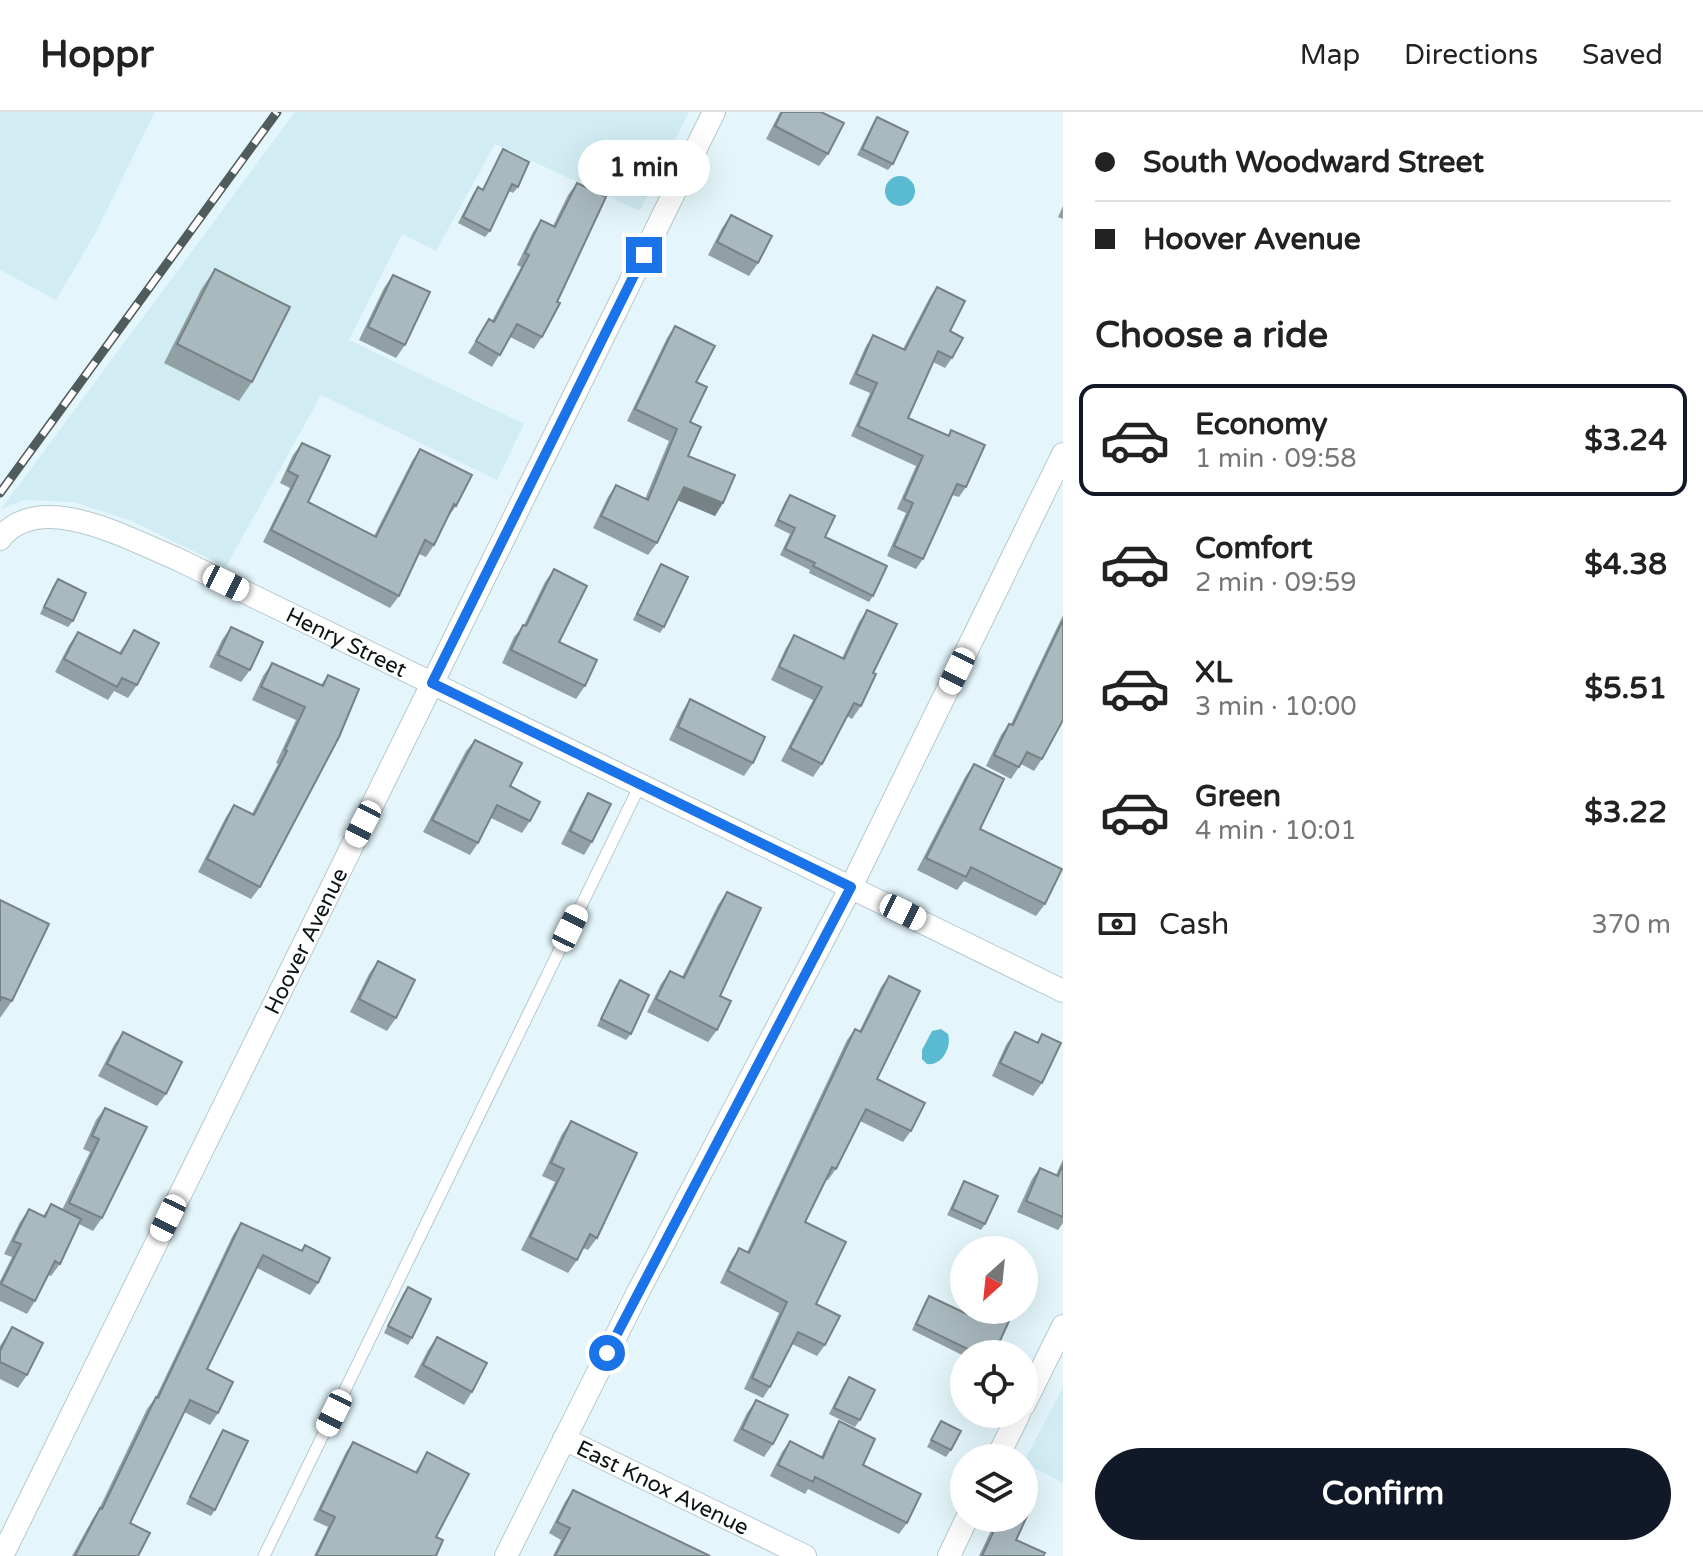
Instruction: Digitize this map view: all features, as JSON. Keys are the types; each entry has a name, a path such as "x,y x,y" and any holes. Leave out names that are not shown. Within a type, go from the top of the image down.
{"street":[{"name":"Hoover Avenue","path":"2,1556 714,112"},
{"path":"506,1556 851,887 1063,454"},
{"name":"Henry Street","path":"5,533 33,517 53,516 88,523 175,558 1063,991"},
{"path":"1038,1377 1063,1326"},
{"name":"East Knox Avenue","path":"564,1439 805,1556"},
{"path":"949,1556 960,1532"}],"lane":[{"path":"264,1556 640,785"}],"shaded area":[{"path":"0,112 155,112 95,234 56,300 0,270"},
{"path":"295,112 689,112 640,211 495,144 436,251 402,234 349,340 524,424 497,480 321,395 226,567 132,521 73,502 25,500 1,509"},
{"path":"1063,1387 1063,1483 1038,1470 1038,1444 1033,1444"}],"water":[{"path":"900,176 906,177 914,185 914,197 906,205 900,206 894,205 886,197 885,191 886,185 894,177"},
{"path":"941,1029 948,1034 947,1050 937,1062 927,1064 922,1059 922,1050 932,1031"}],"building":[{"path":"782,112 821,112 844,123 828,154 775,126"},
{"path":"877,117 908,132 893,164 862,149"},
{"path":"503,149 529,162 518,187 512,184 490,231 463,217 478,187 483,190"},
{"path":"577,183 606,197 557,302 560,303 542,337 517,324 500,355 476,341 489,319 494,322 529,255 525,253 541,220 555,227"},
{"path":"731,215 772,236 758,263 717,242"},
{"path":"215,269 290,307 252,382 177,344"},
{"path":"393,275 430,292 405,345 368,327"},
{"path":"937,287 965,301 950,331 963,338 952,358 938,351 908,418 949,436 951,430 985,445 966,487 957,484 923,559 894,546 913,503 904,499 923,456 858,426 877,383 856,374 873,335 905,350"},
{"path":"675,326 715,346 696,382 707,387 690,422 701,427 688,456 735,475 723,503 684,487 657,543 601,516 616,485 648,500 677,429 635,409"},
{"path":"302,443 330,456 308,502 376,537 420,449 472,475 434,545 425,540 399,596 271,530 298,476 288,471"},
{"path":"790,495 835,516 825,537 887,566 873,596 785,549 795,528 778,520"},
{"path":"661,564 688,577 664,627 637,614"},
{"path":"554,569 587,586 559,642 597,660 585,686 511,650"},
{"path":"58,579 86,593 73,621 44,607"},
{"path":"867,610 897,624 861,706 854,703 822,764 790,748 822,687 779,667 794,635 844,659"},
{"path":"1063,620 1063,720 1042,759 1027,752 1019,767 994,755 1009,724 1013,725"},
{"path":"231,627 263,642 250,670 218,655"},
{"path":"134,630 159,643 137,685 122,678 117,687 64,659 78,632 121,654"},
{"path":"272,663 323,686 328,675 359,689 339,737 260,887 207,859 234,805 254,815 287,751 305,707 261,687"},
{"path":"690,699 765,737 753,763 678,727"},
{"path":"475,740 522,763 510,786 540,802 530,821 497,805 478,843 432,820"},
{"path":"974,764 1004,779 980,829 1062,869 1045,904 971,867 966,877 926,858"},
{"path":"588,793 611,804 592,842 570,831"},
{"path":"727,892 761,908 720,996 731,1001 717,1030 656,999 670,971 684,978"},
{"path":"0,900 49,924 12,1001 2,997 0,1001"},
{"path":"378,961 415,980 396,1018 359,999"},
{"path":"889,976 920,991 877,1079 925,1103 911,1131 866,1109 836,1169 832,1167 805,1222 846,1242 816,1304 840,1316 825,1345 798,1332 770,1387 752,1378 787,1302 728,1271 739,1248 749,1253 855,1029 861,1032"},
{"path":"620,980 649,995 631,1034 601,1019"},
{"path":"123,1032 182,1062 166,1094 107,1064"},
{"path":"1015,1032 1038,1043 1042,1034 1061,1043 1042,1083 1000,1063"},
{"path":"105,1108 147,1127 102,1218 69,1203 99,1139 92,1136"},
{"path":"571,1121 637,1153 597,1238 590,1234 577,1260 530,1237 564,1169 551,1163"},
{"path":"1063,1165 1063,1217 1026,1201 1040,1168 1058,1176"},
{"path":"964,1181 998,1196 985,1224 952,1209"},
{"path":"51,1204 81,1219 60,1264 55,1261 35,1301 1,1284 21,1244 13,1241 29,1209 45,1217"},
{"path":"241,1223 302,1251 305,1245 330,1258 318,1283 263,1255 207,1369 233,1382 218,1413 190,1400 130,1523 150,1533 138,1556 75,1556 158,1398"},
{"path":"408,1287 431,1299 412,1338 388,1326"},
{"path":"929,1296 950,1306 950,1324 1008,1324 1000,1340 950,1340 916,1324"},
{"path":"12,1327 43,1343 27,1375 0,1362 0,1351"},
{"path":"437,1337 487,1363 472,1392 423,1365"},
{"path":"849,1377 875,1390 860,1420 834,1408"},
{"path":"756,1400 788,1415 773,1444 742,1429"},
{"path":"839,1421 875,1439 863,1465 921,1494 907,1523 815,1477 813,1482 778,1465 790,1441 823,1458"},
{"path":"941,1421 961,1431 954,1444 950,1444 950,1450 931,1440"},
{"path":"223,1430 248,1441 215,1510 190,1497"},
{"path":"353,1442 417,1473 427,1452 469,1474 436,1537 443,1540 436,1556 316,1556 335,1517 320,1510"},
{"path":"573,1490 710,1556 555,1556 570,1528 557,1522"},
{"path":"993,1532 1020,1532 1016,1540 1045,1553 1043,1556 982,1556"}],"railway":[{"path":"0,493 277,112"}],"route":[{"path":"607,1353 851,887 432,683 644,255"}]}
